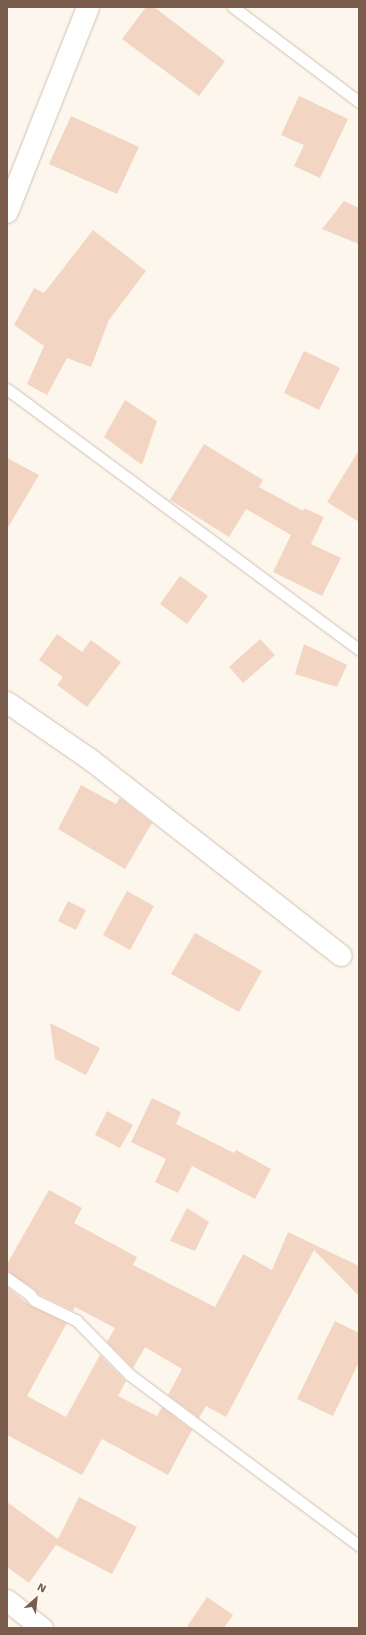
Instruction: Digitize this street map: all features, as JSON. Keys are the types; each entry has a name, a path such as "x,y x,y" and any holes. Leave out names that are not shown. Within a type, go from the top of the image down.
{"street":[{"path":"7,212 88,7"},
{"path":"7,702 91,760 341,955"},
{"path":"7,1600 42,1628"}],"lane":[{"path":"232,7 359,102"},
{"path":"7,389 359,649"},
{"path":"7,1278 30,1295 34,1300 76,1320 130,1374 359,1546"}],"building":[{"path":"146,7 154,7 225,61 199,96 122,39"},
{"path":"299,96 348,119 320,178 294,166 304,145 281,135"},
{"path":"71,116 139,147 117,194 49,164"},
{"path":"344,201 359,208 359,244 322,229"},
{"path":"93,230 146,271 109,320 91,367 67,358 47,395 27,384 44,346 14,325 34,288 44,293"},
{"path":"304,351 340,368 319,410 284,393"},
{"path":"125,400 157,421 142,465 104,437"},
{"path":"204,444 263,480 259,487 303,511 304,508 324,517 311,544 341,558 322,596 273,572 291,535 246,509 229,537 170,500"},
{"path":"359,450 359,522 327,502"},
{"path":"7,458 39,475 7,529"},
{"path":"180,576 208,596 187,624 160,604"},
{"path":"57,634 82,652 91,640 121,662 87,707 57,685 63,677 39,660"},
{"path":"260,639 275,655 243,683 229,667"},
{"path":"304,644 347,665 337,687 295,674"},
{"path":"81,785 116,804 120,798 152,823 125,869 58,829"},
{"path":"127,891 154,906 130,950 103,935"},
{"path":"68,901 86,910 76,930 58,921"},
{"path":"195,933 262,971 239,1012 171,974"},
{"path":"50,1023 100,1048 86,1075 55,1059"},
{"path":"152,1098 181,1112 176,1124 234,1153 236,1150 271,1169 255,1199 192,1166 178,1193 155,1182 166,1159 131,1142"},
{"path":"107,1111 133,1125 120,1148 95,1135"},
{"path":"49,1190 82,1208 74,1223 137,1257 133,1265 215,1307 243,1254 272,1270 288,1232 359,1266 359,1296 314,1250 226,1417 206,1406 199,1418 168,1395 182,1369 145,1347 133,1368 107,1342 115,1328 75,1307 73,1311 38,1294 34,1289 7,1271 7,1264"},
{"path":"187,1208 209,1222 195,1251 170,1241"},
{"path":"7,1287 31,1306 67,1323 27,1396 66,1417 100,1355 126,1381 118,1396 157,1416 162,1407 192,1430 168,1475 102,1439 82,1475 7,1435"},
{"path":"335,1321 359,1333 359,1362 333,1416 297,1399"},
{"path":"79,1497 137,1527 112,1574 56,1545 29,1583 7,1567 7,1502 58,1539"},
{"path":"207,1597 233,1615 224,1628 186,1628"}]}
